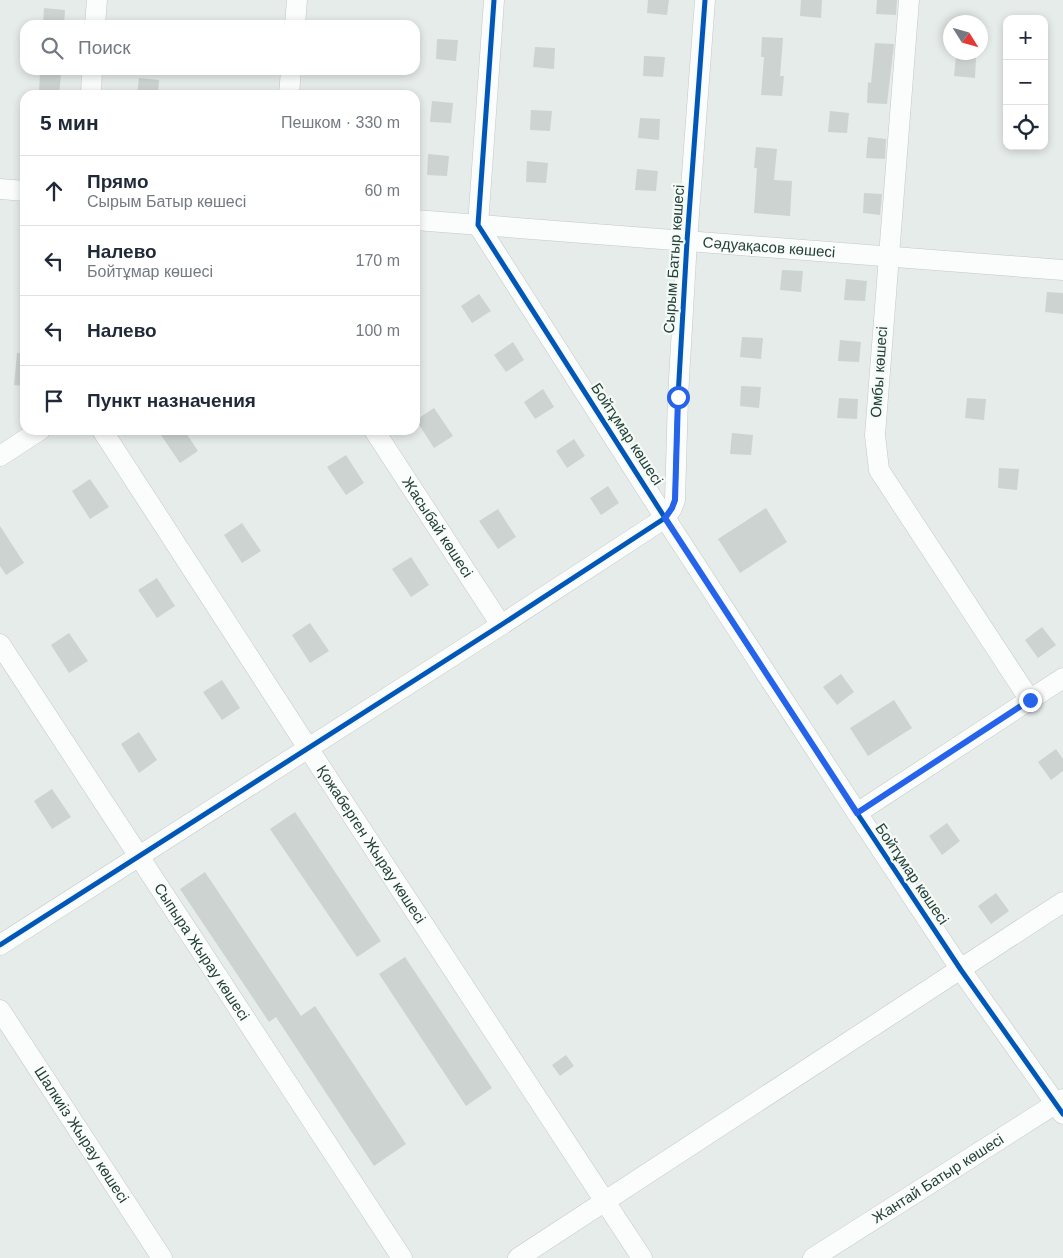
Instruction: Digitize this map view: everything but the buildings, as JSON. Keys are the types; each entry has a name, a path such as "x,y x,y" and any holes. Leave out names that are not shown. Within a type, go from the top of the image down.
{"street":[{"path":"95,20 97,0"},
{"path":"295,20 297,0"},
{"path":"478,225 494,0"},
{"name":"Сырым Батыр көшесі","path":"665,518 675,500 678,397 687,241 705,0"},
{"name":"Омбы көшесі","path":"909,0 875,435 879,470 1030,700"},
{"path":"90,90 92,75"},
{"path":"289,90 291,75"},
{"path":"0,189 20,191"},
{"name":"Сәдуақасов көшесі","path":"420,220 1063,270"},
{"name":"Бойтұмар көшесі","path":"478,225 665,518 961,970 1061,1105"},
{"path":"0,456 32,435"},
{"name":"Қожаберген Жырау көшесі","path":"105,435 642,1258"},
{"name":"Жасыбай көшесі","path":"377,435 501,624"},
{"path":"0,945 665,518"},
{"name":"Сыпыра Жырау көшесі","path":"0,644 402,1258"},
{"path":"857,813 1063,678"},
{"path":"518,1258 1063,902"},
{"name":"Шалкиіз Жырау көшесі","path":"0,1010 162,1258"},
{"name":"Жантай Батыр көшесі","path":"813,1258 1061,1105"}],"cycle path":[{"path":"494,0 478,225 665,518 857,813 961,970 1063,1114"},
{"path":"0,945 665,518 675,500 678,397 687,241 705,0"}],"route":[{"path":"678,397 675,500 665,518 857,813 1030,700"}]}
